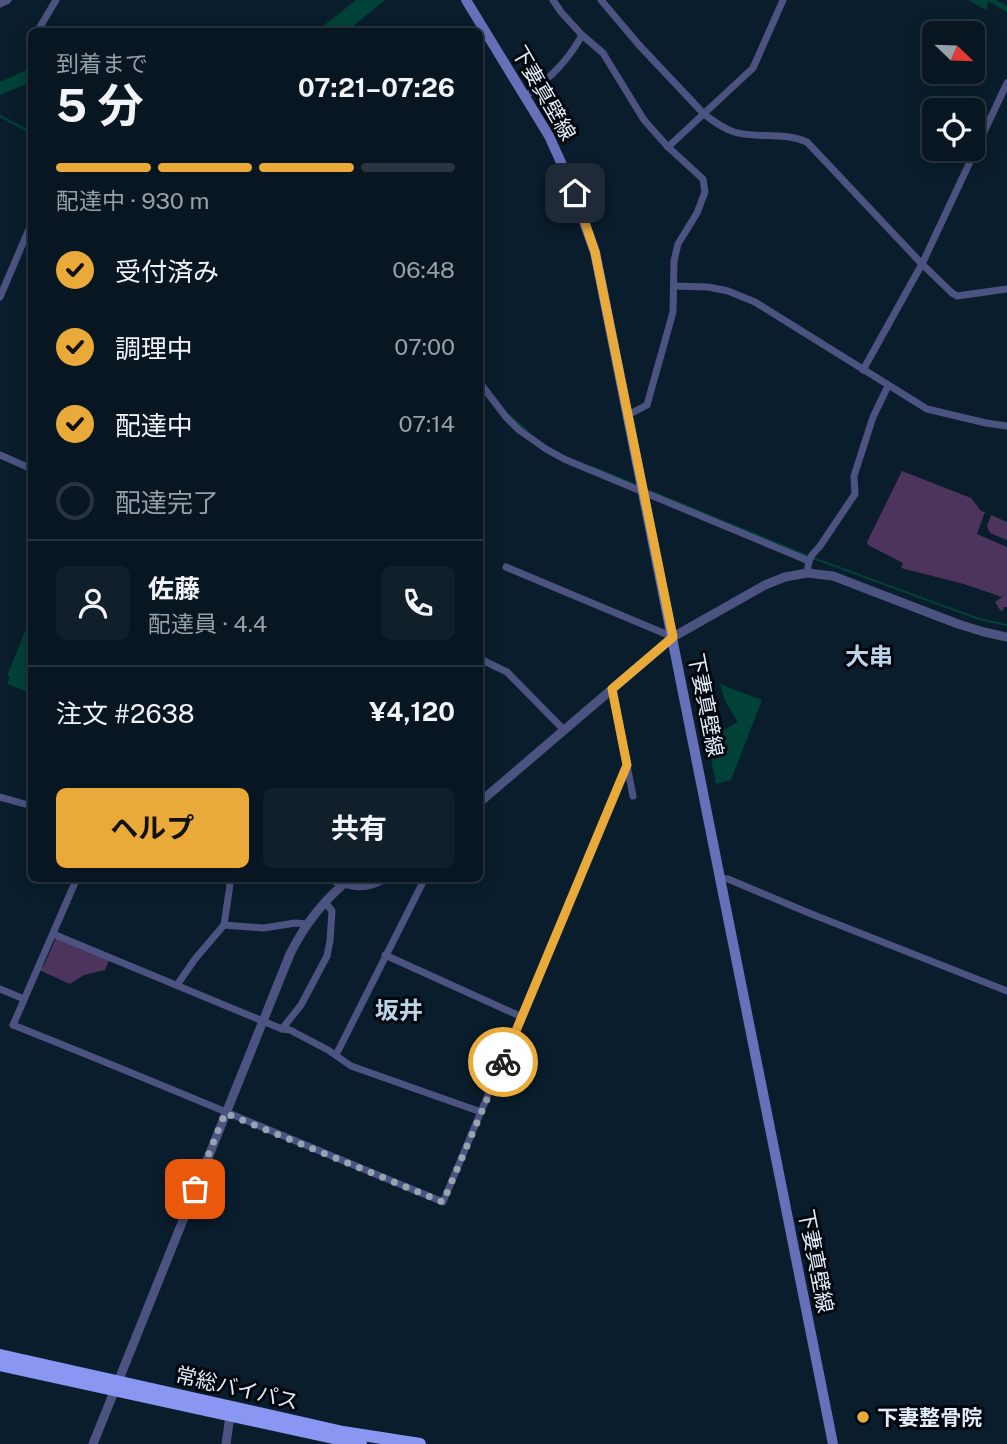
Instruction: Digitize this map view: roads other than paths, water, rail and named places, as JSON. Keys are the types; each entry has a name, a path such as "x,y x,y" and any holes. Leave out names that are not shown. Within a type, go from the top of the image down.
{"highway":[{"name":"常総バイパス","path":"0,1355 46,1365 230,1416 361,1444"},
{"name":"常総バイパス","path":"0,1365 343,1432 420,1444"}],"main road":[{"name":"下妻真壁線","path":"466,0 549,136 569,180 598,263 833,1444"}],"street":[{"path":"0,4 8,0"},
{"path":"39,28 56,0"},
{"path":"553,0 582,35 603,53 644,120 703,180 705,192 697,213 678,244 674,261 673,312 647,405 628,415"},
{"path":"601,0 639,45 716,124 734,132 794,136 807,142 952,293 957,296 1007,289"},
{"path":"668,147 753,68 783,0"},
{"path":"526,96 543,84 565,61 582,35"},
{"path":"863,370 922,264 1007,83"},
{"path":"0,297 28,231"},
{"path":"674,286 708,287 728,291 755,302 927,409 1007,426"},
{"path":"807,573 810,558 855,494 854,476 873,417 888,386"},
{"path":"483,387 519,430 564,459 644,494 810,558"},
{"path":"0,455 28,466"},
{"path":"506,567 673,637"},
{"path":"483,799 683,629 785,577 807,573 834,576 958,624 1007,637"},
{"path":"483,660 507,672 564,730"},
{"path":"612,689 634,796"},
{"path":"75,882 13,1025 443,1202 627,765"},
{"path":"0,797 28,805"},
{"path":"720,878 1007,991"},
{"path":"177,985 223,925 230,882"},
{"path":"93,1444 290,954 307,924 346,882"},
{"path":"348,882 353,887 366,887 380,882"},
{"path":"336,1055 423,882"},
{"path":"282,1029 301,1005 327,956 332,911 325,902"},
{"path":"223,925 264,928 295,923 307,924"},
{"path":"53,934 262,1023 289,1030 351,1066 481,1112"},
{"path":"386,955 522,1017"},
{"path":"0,989 24,999"},
{"path":"226,1444 230,1416"}],"waterway":[{"path":"0,116 28,131"},
{"path":"509,415 529,433"},
{"path":"592,467 636,485"},
{"path":"650,491 808,556"},
{"path":"813,558 979,619 1007,625"}],"place":[{"name":"下妻整骨院","path":"863,1417"}],"district":[{"name":"大串","path":"869,656"},
{"name":"坂井","path":"399,1010"}]}
